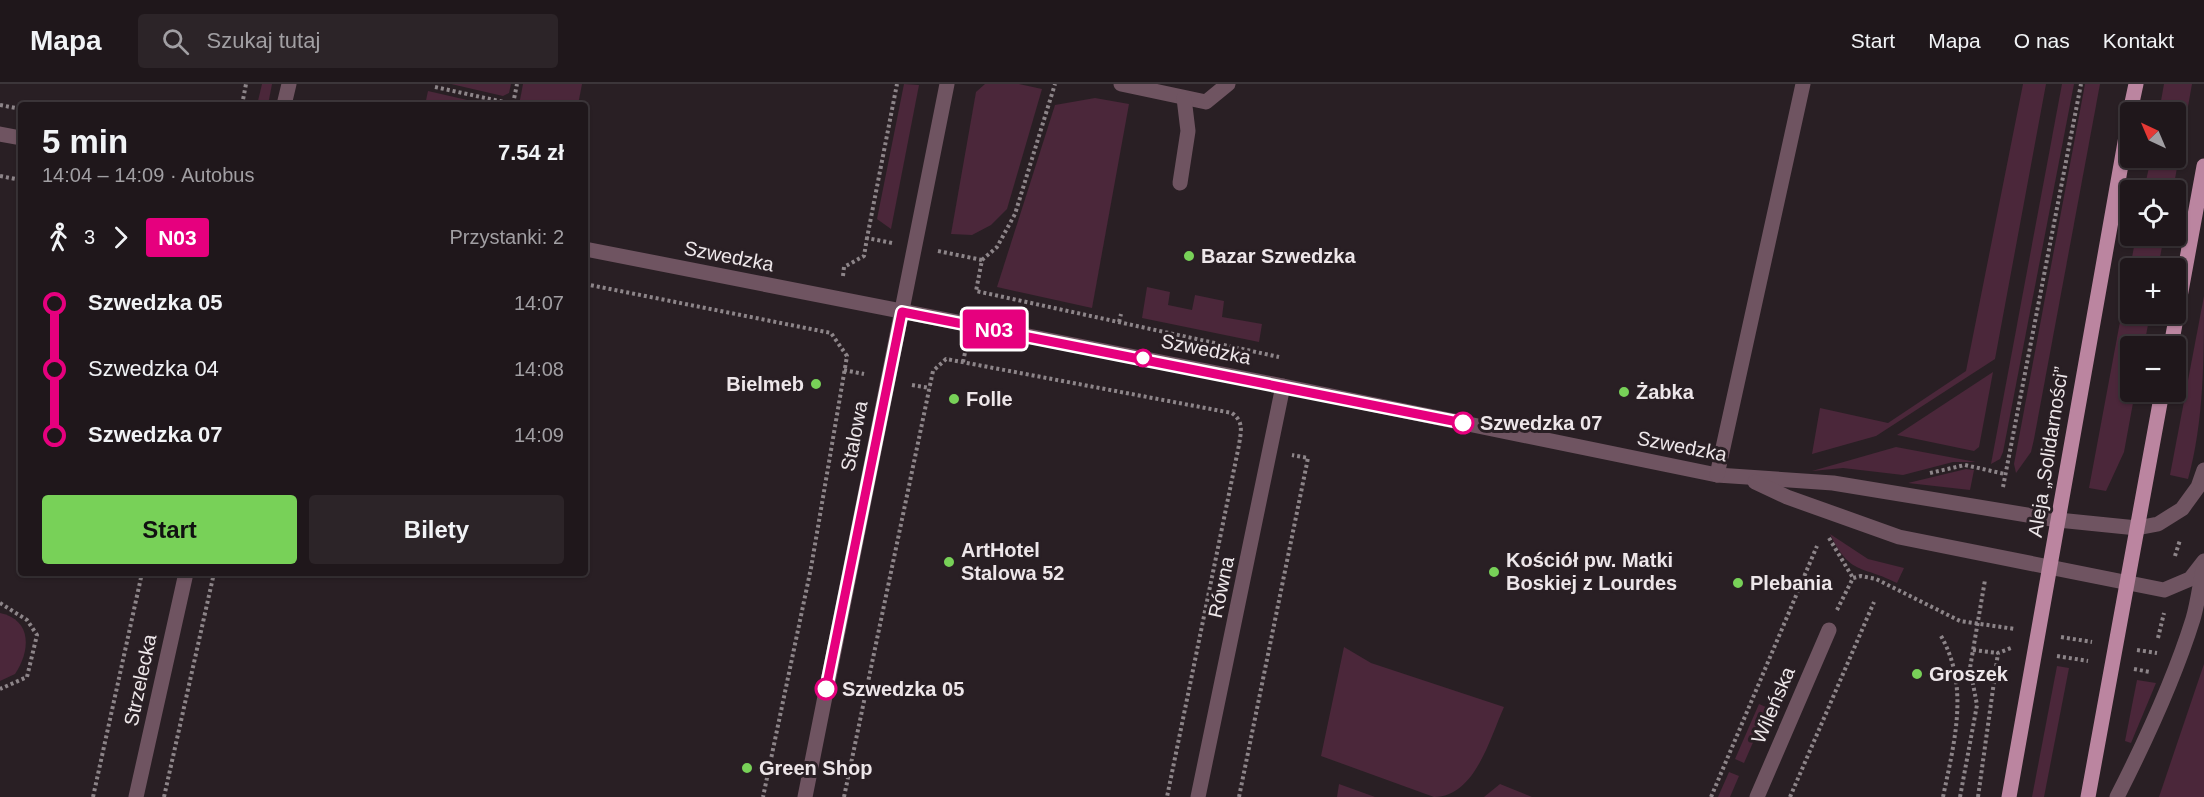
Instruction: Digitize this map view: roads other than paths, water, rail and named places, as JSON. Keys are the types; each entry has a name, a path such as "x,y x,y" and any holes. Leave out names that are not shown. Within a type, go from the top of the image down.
{"main road":[{"name":"Aleja „Solidarności”","path":"2132,102 2136,84"},
{"path":"2173,336 2204,166"},
{"name":"Aleja „Solidarności”","path":"2009,797 2040,634 2120,168"},
{"path":"2088,797 2160,402"}],"street":[{"path":"285,102 289,84"},
{"name":"Stalowa","path":"805,797 947,84"},
{"path":"1121,84 1206,102 1228,84"},
{"path":"1717,475 1803,84"},
{"path":"1180,183 1188,131 1184,98"},
{"path":"0,134 18,137"},
{"name":"Szwedzka","path":"588,250 1283,386 1717,475 1833,483 2058,520 2137,528"},
{"name":"Równa","path":"1198,797 1283,386"},
{"path":"2137,528 2158,524 2182,509 2198,488 2204,470"},
{"name":"Szwedzka","path":"1747,478 1787,497 1899,537 2127,584 2164,590 2190,579 2204,562"},
{"path":"2117,797 2140,754 2193,618 2204,562"},
{"name":"Strzelecka","path":"136,797 185,576"},
{"name":"Wileńska","path":"1757,797 1829,630"}],"place":[{"name":"Bazar Szwedzka","path":"1189,256"},
{"name":"Bielmeb","path":"816,384"},
{"name":"Żabka","path":"1624,392"},
{"name":"Folle","path":"954,399"},
{"name":"Szwedzka 07","path":"1463,423"},
{"name":"ArtHotel Stalowa 52","path":"949,562"},
{"name":"Kościół pw. Matki Boskiej z Lourdes","path":"1494,572"},
{"name":"Plebania","path":"1738,583"},
{"name":"Groszek","path":"1917,674"},
{"name":"Szwedzka 05","path":"826,689"},
{"name":"Green Shop","path":"747,768"}]}
